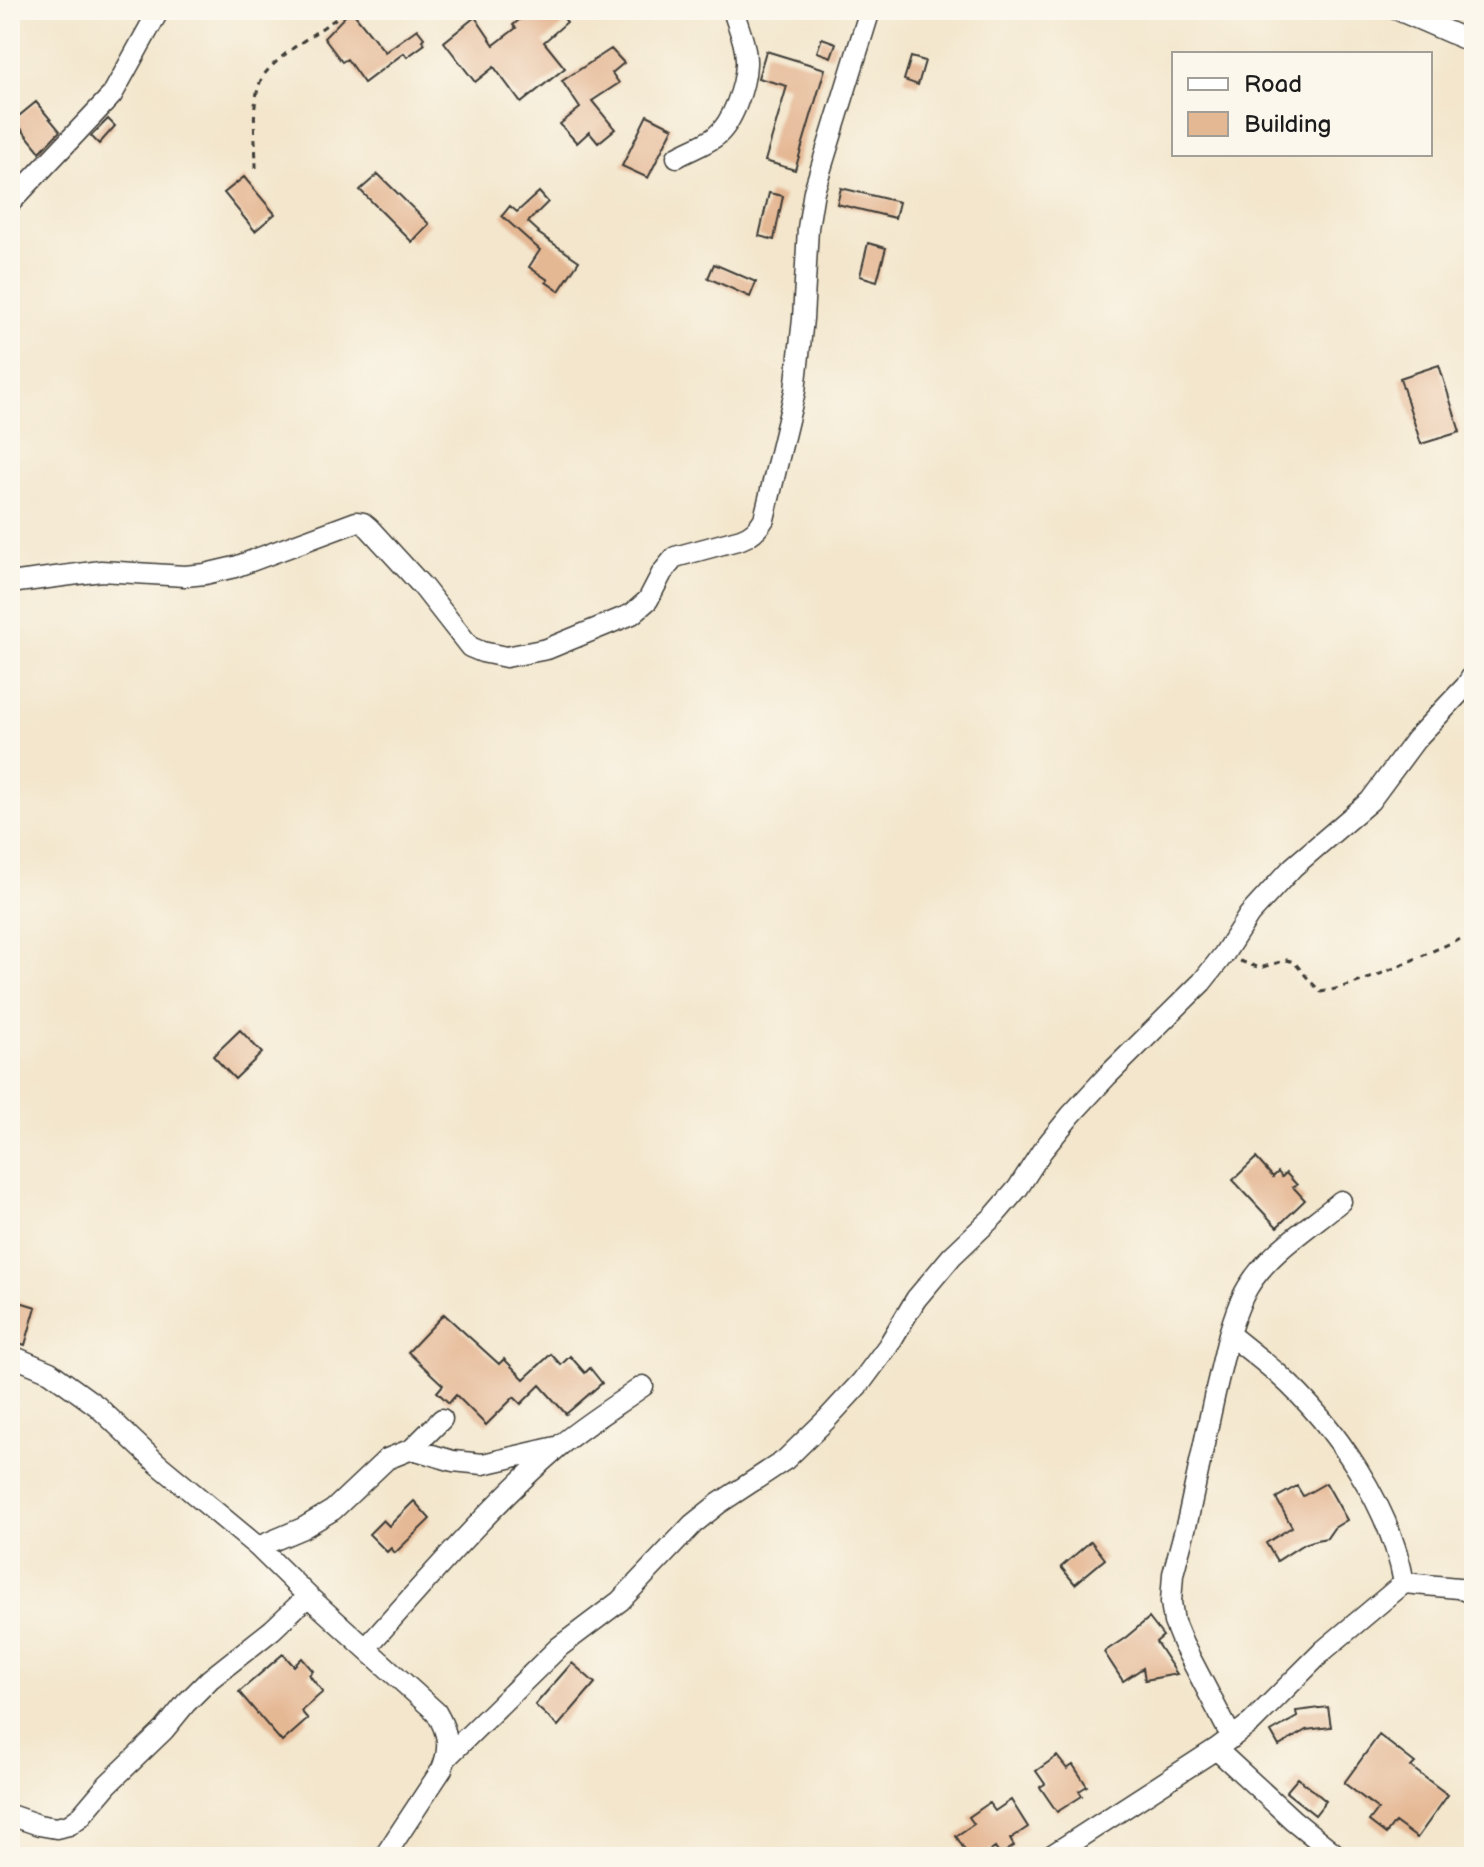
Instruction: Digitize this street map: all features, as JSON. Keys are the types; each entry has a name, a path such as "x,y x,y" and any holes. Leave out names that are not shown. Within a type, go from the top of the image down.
{"street":[{"path":"10,203 112,95 159,10"},
{"path":"677,157 716,136 725,126 740,97 746,64 733,10"},
{"path":"10,583 101,571 185,576 205,574 235,567 356,522 369,528 423,587 470,647 482,652 506,657 547,649 632,614 648,600 662,573 675,557 741,539 750,535 764,519 795,391 808,228 814,191 870,10"},
{"path":"1398,10 1474,43"},
{"path":"447,1757 559,1647 620,1601 693,1524 785,1460 826,1420 862,1381 916,1299 952,1256 1018,1188 1071,1115 1202,982 1249,915 1293,867 1370,801 1416,739 1471,681"},
{"path":"1339,1857 1293,1820 1224,1743 1174,1622 1171,1602 1173,1574 1237,1310 1249,1285 1267,1264 1341,1201"},
{"path":"1229,1334 1279,1374 1345,1449 1386,1524 1399,1558 1404,1583"},
{"path":"10,1355 50,1372 97,1406 158,1464 258,1547 436,1712 445,1726 447,1757 384,1857"},
{"path":"366,1648 467,1537 559,1446 643,1386"},
{"path":"258,1547 317,1521 333,1510 387,1459 412,1449 442,1419"},
{"path":"412,1449 453,1461 483,1464 559,1446"},
{"path":"1049,1857 1251,1723 1324,1650 1404,1583 1458,1588 1474,1594"},
{"path":"10,1815 56,1828 69,1825 80,1817 210,1679 272,1630 308,1596"}],"path":[{"path":"256,168 255,114 262,77 283,56 338,17 337,10"},
{"path":"1224,954 1260,968 1287,960 1294,962 1321,992 1388,970 1474,934"}],"building":[{"path":"351,10 385,52 417,29 425,44 407,57 404,53 364,83 347,59 342,62 324,38"},
{"path":"531,10 557,10 567,22 544,42 565,68 521,103 494,67 475,82 444,42 475,17 494,45 516,28 513,25"},
{"path":"822,38 836,43 831,57 817,52"},
{"path":"611,49 624,63 612,73 619,83 592,101 615,129 598,143 589,132 577,143 560,124 580,108 562,81"},
{"path":"766,51 825,69 795,170 765,161 787,86 758,78"},
{"path":"911,57 925,61 918,85 904,80"},
{"path":"36,102 60,131 40,152 14,120"},
{"path":"647,115 673,128 648,178 622,166"},
{"path":"108,119 115,126 99,144 91,136"},
{"path":"378,174 429,224 412,242 360,190"},
{"path":"244,177 275,214 255,231 224,193"},
{"path":"841,188 899,202 895,218 837,204"},
{"path":"539,192 548,202 528,222 538,233 579,261 559,291 529,267 540,250 502,216 510,206 517,212"},
{"path":"769,193 783,196 774,240 759,236"},
{"path":"868,243 886,248 877,281 860,276"},
{"path":"714,264 756,282 750,297 708,278"},
{"path":"1439,365 1460,432 1421,444 1400,378"},
{"path":"240,1030 262,1053 235,1079 213,1056"},
{"path":"1256,1158 1273,1177 1278,1172 1282,1177 1286,1173 1305,1200 1277,1227 1233,1180"},
{"path":"10,1299 36,1307 25,1345 10,1340"},
{"path":"444,1314 499,1364 504,1359 524,1379 551,1354 561,1365 570,1356 585,1373 590,1368 602,1383 566,1414 540,1385 521,1404 514,1397 486,1425 456,1395 449,1403 437,1392 443,1385 408,1352"},
{"path":"1326,1483 1347,1520 1334,1528 1327,1538 1302,1545 1277,1561 1266,1543 1292,1527 1276,1498 1297,1486 1303,1496"},
{"path":"414,1501 430,1519 395,1553 391,1548 387,1552 369,1534 383,1520 389,1526"},
{"path":"1091,1541 1105,1559 1075,1584 1061,1567"},
{"path":"1149,1618 1163,1636 1156,1642 1177,1674 1145,1680 1143,1668 1123,1681 1104,1652"},
{"path":"283,1654 294,1666 302,1658 313,1671 309,1675 323,1692 301,1711 308,1719 282,1742 239,1692"},
{"path":"572,1663 595,1683 558,1726 535,1705"},
{"path":"1328,1707 1331,1727 1306,1730 1279,1746 1271,1732 1297,1717 1296,1711"},
{"path":"1379,1735 1415,1763 1411,1767 1448,1795 1417,1838 1395,1822 1386,1834 1369,1821 1378,1809 1344,1783"},
{"path":"1057,1756 1067,1769 1073,1765 1087,1786 1079,1791 1082,1796 1057,1812 1040,1787 1045,1784 1036,1771"},
{"path":"1298,1778 1326,1801 1315,1815 1286,1792"},
{"path":"1011,1800 1028,1827 1010,1839 1014,1846 1000,1855 995,1848 982,1857 969,1857 956,1836 974,1824 969,1817 989,1803 995,1811"}]}
